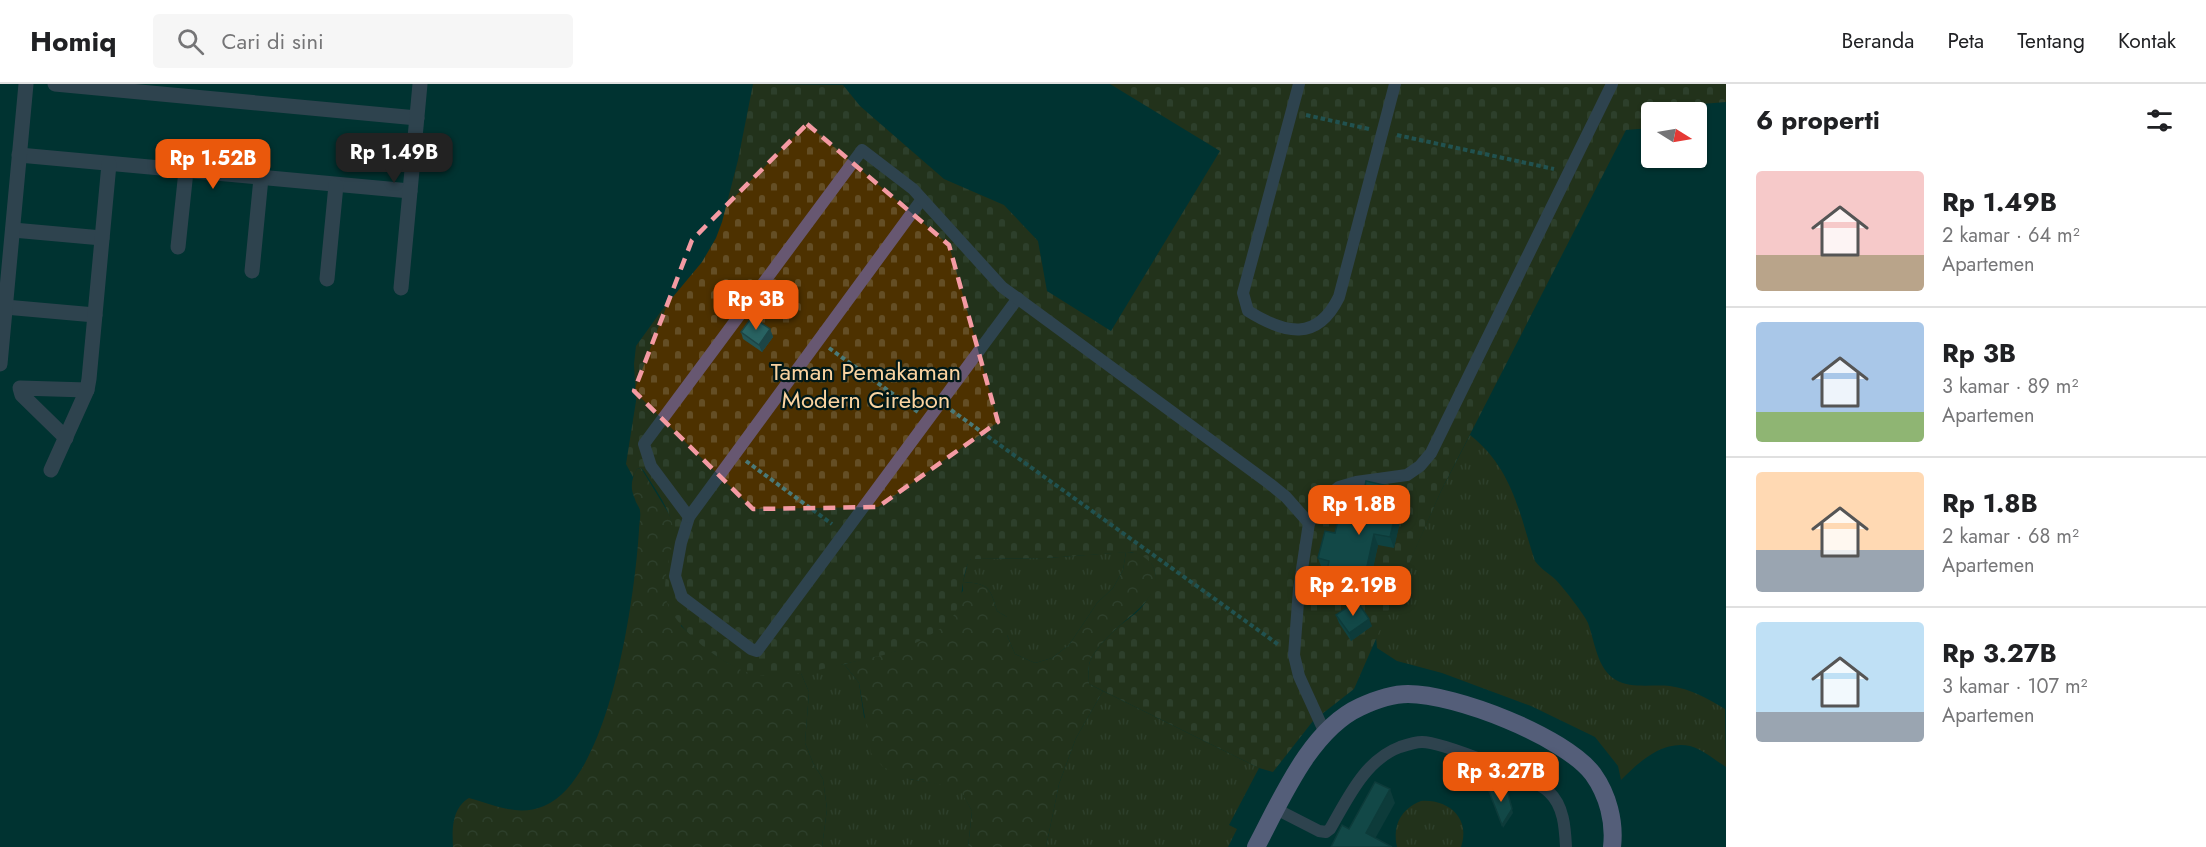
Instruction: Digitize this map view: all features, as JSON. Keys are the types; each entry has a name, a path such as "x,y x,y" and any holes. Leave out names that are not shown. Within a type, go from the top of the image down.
{"highway":[{"path":"1256,847 1294,777 1325,733 1360,707 1396,695 1422,695 1446,699 1479,710 1550,740 1577,758 1593,774 1610,808 1612,847"}],"street":[{"path":"0,364 26,84"},
{"path":"55,84 417,118"},
{"path":"401,288 420,84"},
{"path":"19,155 410,191"},
{"path":"51,470 87,390 109,164"},
{"path":"178,247 186,171"},
{"path":"252,271 261,178"},
{"path":"327,279 336,185"},
{"path":"12,230 102,238"},
{"path":"5,307 95,315"},
{"path":"66,438 22,395 20,388 87,390"}],"lane":[{"path":"1299,84 1243,293 1248,311 1283,328 1306,329 1321,322 1331,313 1339,297 1395,84"},
{"path":"1325,733 1299,676 1294,656 1299,589 1309,523 1324,499 1339,487 1356,482 1407,475 1420,466 1431,453 1612,84"},
{"path":"688,517 651,466 644,444 861,150 913,189 1002,286 1270,484 1286,497 1309,523"},
{"path":"922,199 688,517 675,576 682,597 751,649 757,651 1018,298"},
{"path":"1276,809 1319,831 1326,832 1366,771 1385,755 1401,747 1422,742 1440,745 1533,780 1550,792 1559,807 1565,826 1566,847"}],"path":[{"path":"1292,112 1569,172"},
{"path":"819,340 928,420"},
{"path":"941,402 1294,656"},
{"path":"735,453 845,533"}],"highlighted area":[{"path":"807,124 949,245 998,422 878,507 753,509 634,391 692,240"}],"green space":[{"name":"Taman Pemakaman Modern Cirebon","path":"753,84 843,85 860,106 944,179 1004,205 1038,241 1047,291 1111,331 1220,151 1110,84 1726,84 1726,102 1641,102 1641,129 1626,130 1441,491 1354,689 1313,721 1273,772 1259,768 1089,684 1089,663 1094,653 1122,623 1141,608 1155,583 1156,575 1149,561 1131,552 1047,558 971,559 967,565 957,610 945,625 934,633 893,652 797,674 758,675 732,666 703,646 679,623 666,599 665,592 674,536 671,519 644,471 641,468 637,469 633,477 626,464 636,401 634,364 636,346 702,262 716,238 738,160"},
{"path":"1470,435 1496,462 1505,477 1519,509 1535,561 1559,583 1586,619 1605,669 1622,683 1678,687 1699,694 1725,709 1726,767 1690,746 1670,746 1652,754 1621,780 1618,766 1595,737 1531,706 1442,673 1397,661 1377,648 1376,637 1441,491"},
{"path":"641,468 669,514 674,527 681,626 709,650 734,666 763,673 800,671 809,692 805,743 823,779 827,809 822,847 453,847 453,826 456,813 463,802 469,798 515,810 544,806 567,789 587,760 602,724 625,639 637,559 640,516 640,510 632,492 632,484 633,476 637,469"},
{"path":"1126,552 1123,570 1113,588 1097,603 1069,645 1052,658 1035,663 1015,654 1007,635 1007,617 997,611 987,588 963,582 968,562 971,559 1047,558"},
{"path":"1126,552 1142,555 1151,563 1156,576 1155,585 1146,602 1106,638 1090,660 1089,684 1103,691 1076,738 1059,784 1046,847 968,847 972,811 959,788 909,779 883,767 871,753 859,683 844,664 896,651 963,591 963,582 978,584 990,592 997,611 1007,617 1007,635 1015,654 1035,663 1052,658 1069,645 1097,603 1113,588 1123,570"},
{"path":"844,664 859,683 864,717 909,779 959,787 972,811 968,847 822,847 827,809 823,779 805,743 809,692 800,671"},
{"path":"1103,691 1259,768 1229,825 1237,829 1228,847 1046,847 1059,784 1076,738"},
{"path":"1421,801 1440,803 1455,812 1463,827 1461,847 1397,847 1397,825 1403,813"}],"building":[{"path":"752,317 770,329 759,345 741,332"},
{"path":"1366,481 1401,489 1390,537 1374,534 1362,589 1325,581 1329,561 1318,558 1325,531 1335,533 1340,512 1359,516"},
{"path":"1357,601 1369,619 1349,633 1336,615"},
{"path":"1375,782 1390,789 1366,833 1392,847 1331,847 1342,825 1349,829"},
{"path":"1487,786 1508,794 1512,809 1502,825"}]}
